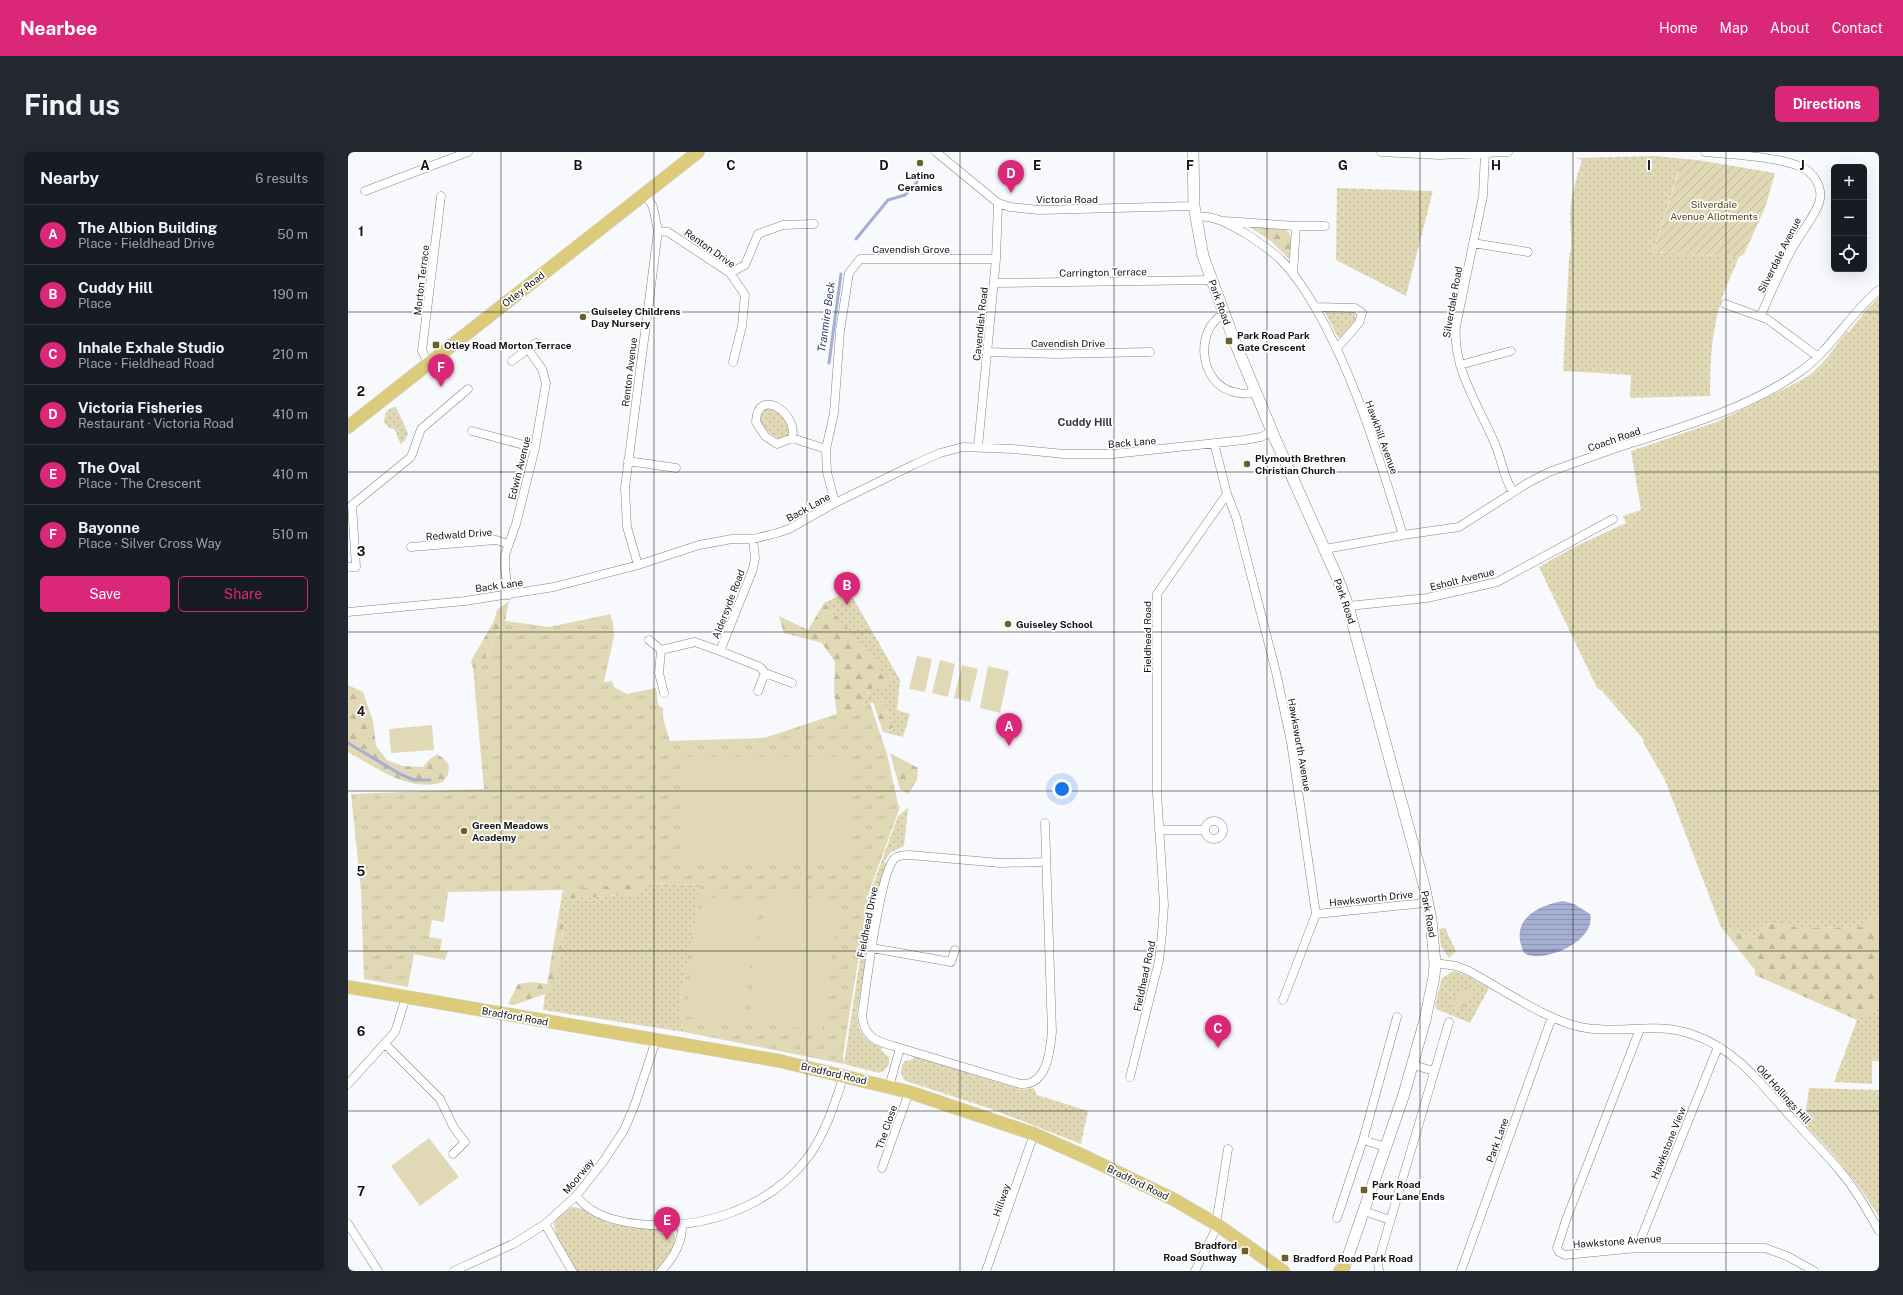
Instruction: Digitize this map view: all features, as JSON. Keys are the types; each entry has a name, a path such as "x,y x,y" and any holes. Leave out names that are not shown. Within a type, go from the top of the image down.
{"main road":[{"name":"Otley Road","path":"348,427 698,152"},
{"name":"Park Road","path":"1193,152 1194,212 1203,256 1224,314 1255,391 1325,549 1348,606 1428,902 1434,938 1435,963 1430,999 1413,1065 1364,1211 1342,1270"},
{"name":"Bradford Road","path":"348,987 780,1061 844,1075 909,1092 1034,1134 1088,1158 1173,1199 1217,1224 1283,1271"}],"street":[{"path":"365,192 468,152"},
{"name":"Victoria Road","path":"936,152 998,202 1010,207 1039,210 1194,212"},
{"path":"1381,152 1439,156 1508,152"},
{"name":"Silverdale Avenue","path":"1705,152 1793,164 1808,171 1815,179 1818,186 1820,198 1817,208 1792,249 1761,315"},
{"name":"Silverdale Road","path":"1485,153 1483,196 1456,326 1455,344 1460,365 1498,450 1506,481 1513,492"},
{"name":"Renton Avenue","path":"638,565 625,517 625,488 658,231 653,207 645,194"},
{"name":"Morton Terrace","path":"429,364 422,351 441,196"},
{"name":"Cavendish Road","path":"978,447 996,259 998,202"},
{"name":"Hawkhill Avenue","path":"1194,212 1220,220 1296,226 1325,226"},
{"name":"Hawkhill Avenue","path":"1220,220 1238,229 1281,260 1293,274 1316,307 1337,348 1380,459 1403,535"},
{"path":"730,273 744,265 758,234 783,225 814,224"},
{"path":"1293,274 1296,226"},
{"name":"Renton Drive","path":"658,231 668,232 730,273 745,295 742,326 734,362"},
{"path":"1473,243 1528,252"},
{"name":"Cavendish Grove","path":"835,503 827,472 826,449 834,413 840,332 849,273 860,259 996,259"},
{"name":"Carrington Terrace","path":"994,283 1212,280"},
{"name":"Coach Road","path":"1325,549 1459,527 1513,492 1549,472 1717,416 1780,385 1803,370 1850,317 1879,290"},
{"path":"1725,304 1761,315 1817,356"},
{"path":"1316,307 1355,308 1362,313 1359,323 1337,348"},
{"path":"1224,314 1213,325 1205,340 1204,356 1207,369 1215,383 1230,391 1248,394 1255,391"},
{"path":"512,361 536,343"},
{"name":"Edwin Avenue","path":"509,594 504,562 508,544 516,524 535,448 546,383 542,369 528,349"},
{"path":"1460,365 1511,351"},
{"name":"Cavendish Drive","path":"986,352 1056,354 1150,352"},
{"path":"348,568 356,567 352,505 410,457 421,429 468,389"},
{"path":"792,438 794,431 792,424 781,409 775,405 769,404 759,409 756,415 756,422 765,436 777,444 792,438 826,449"},
{"path":"472,431 535,448"},
{"name":"Back Lane","path":"348,612 509,594 562,585 638,565 699,545 732,539 754,539 789,529 835,503 940,453 963,447 1064,454 1113,454 1214,444 1261,437 1272,432"},
{"path":"1214,444 1227,494"},
{"path":"628,461 676,468"},
{"name":"Fieldhead Road","path":"1130,1077 1159,961 1164,905 1157,793 1157,594 1227,494"},
{"name":"Hawksworth Avenue","path":"1227,494 1236,516 1248,560 1291,742 1316,914 1283,1000"},
{"name":"Esholt Avenue","path":"1348,606 1428,598 1496,582 1613,519"},
{"name":"Aldersyde Road","path":"754,539 755,558 753,569 720,651 760,667 765,673 792,683"},
{"name":"Redwald Drive","path":"412,547 496,540 508,544"},
{"path":"649,640 661,650"},
{"path":"661,650 695,642 720,651"},
{"path":"661,650 659,673 664,693"},
{"path":"758,691 765,673"},
{"name":"Fieldhead Drive","path":"1045,823 1052,1032 1050,1050 1040,1075 1030,1084 1020,1084 878,1042 868,1035 863,1026 862,1015 880,899 894,859 902,855 1000,863 1046,862"},
{"path":"1159,830 1204,830"},
{"name":"Hawksworth Drive","path":"1316,914 1428,902"},
{"path":"872,948 951,962 956,950"},
{"name":"Old Hollings Hill","path":"1435,963 1456,966 1467,970 1552,1017 1586,1028 1615,1030 1655,1027 1673,1029 1695,1035 1718,1047 1746,1068 1760,1081 1842,1173 1868,1211 1879,1231"},
{"path":"348,1084 395,1032 406,997"},
{"path":"1337,1218 1363,1140 1397,1017"},
{"name":"Park Lane","path":"1461,1271 1552,1017"},
{"path":"1379,1271 1378,1262 1434,1071 1450,1022"},
{"name":"Hawkstone Avenue","path":"1640,1029 1557,1248 1559,1252 1565,1255 1637,1248 1765,1248 1787,1256 1814,1271"},
{"name":"Moorway","path":"454,1271 515,1243 545,1224 576,1196 603,1162 624,1130 635,1104 656,1040"},
{"path":"385,1044 440,1100 454,1128 465,1142 453,1154"},
{"name":"Hawkstone View","path":"1637,1248 1718,1047"},
{"path":"890,1087 900,1048"},
{"path":"1413,1065 1434,1071"},
{"path":"576,1196 590,1209 608,1218 644,1224 682,1225 703,1221 738,1210 773,1191 806,1160 815,1146 844,1075"},
{"name":"The Close","path":"882,1168 909,1092"},
{"name":"Hillway","path":"986,1271 1034,1134"},
{"path":"1363,1140 1386,1147"},
{"path":"1195,1271 1217,1224 1228,1149"},
{"path":"1364,1211 1390,1220"},
{"path":"348,1224 378,1271"},
{"path":"545,1224 572,1271"},
{"path":"661,1271 672,1258 677,1247 682,1225"}],"green space":[{"path":"1655,156 1695,160 1678,173 1653,252 1739,257 1724,293 1717,316 1711,356 1710,396 1630,398 1631,375 1563,371 1571,243 1570,211 1582,160 1576,158"},
{"name":"Silverdale Avenue Allotments","path":"1683,159 1775,173 1765,208 1744,254 1739,257 1653,252"},
{"path":"1337,188 1433,191 1406,296 1336,260"},
{"path":"1248,226 1283,228 1287,230 1291,241 1289,259 1271,241"},
{"path":"1879,297 1879,914 1863,927 1805,928 1768,923 1763,925 1755,937 1721,927 1665,780 1643,742 1644,740 1602,691 1597,688 1539,567 1574,547 1626,523 1623,516 1641,510 1631,451 1716,422 1800,381 1811,374 1827,358 1847,331 1849,332 1866,310"},
{"path":"1326,312 1354,313 1356,320 1340,338 1338,337"},
{"path":"396,407 408,433 406,439 401,444 394,429 389,428 384,422 385,416 390,408"},
{"path":"767,409 777,412 784,417 788,423 789,437 780,439 771,434 763,426 760,417 762,412"},
{"path":"849,591 900,680 897,710 910,714 903,737 883,732 893,729 883,699 862,706 879,672 824,603"},
{"path":"509,601 505,621 541,626 502,626 480,668 473,668 471,661 494,621 497,610"},
{"path":"824,603 882,665 879,672 892,676 888,688 870,689 862,706 837,715 834,692 835,662 822,643 784,633 779,616 808,630"},
{"path":"611,614 614,636 604,682 612,681 614,687 627,694 656,688 658,705 663,708 663,718 670,741 764,738 870,703 887,754 898,804 900,807 869,892 843,1055 844,1064 684,1032 679,1006 701,885 647,883 565,890 448,892 444,922 432,920 429,937 442,939 440,950 448,951 445,960 414,954 408,987 364,979 361,890 351,794 484,789 473,668 480,668 505,621 549,627"},
{"path":"917,656 932,659 925,692 909,689"},
{"path":"940,660 955,664 948,697 932,693"},
{"path":"962,665 978,669 970,702 954,698"},
{"path":"988,666 1009,671 1000,713 980,708"},
{"path":"348,685 363,692 373,721 376,746 387,760 403,766 423,767 437,754 449,765 448,775 443,782 430,785 406,782 382,771 348,752"},
{"path":"883,699 893,728 883,732 873,702"},
{"path":"432,725 434,750 391,753 389,729"},
{"path":"890,753 918,768 917,780 908,794 900,789"},
{"path":"686,757 849,757 848,863 686,863"},
{"path":"908,808 904,846 890,853 884,862 886,864 877,896 857,1014 860,1031 870,1042 882,1047 881,1050 889,1057 889,1064 884,1071 879,1073 844,1064 870,893 898,816"},
{"path":"561,870 647,883 635,894 567,899"},
{"path":"647,883 702,885 679,1006 684,1032 543,1010 545,994 557,975 564,924 558,918 563,890 565,890 567,899 635,894"},
{"path":"767,892 840,902 822,1031 749,1021"},
{"path":"703,896 760,904 742,1024 685,1016"},
{"path":"1879,914 1879,1008 1857,1020 1755,975 1755,970 1721,927 1755,937 1763,925 1768,923 1805,928 1863,927"},
{"path":"558,918 564,924 557,976 545,994 514,1005 508,1004 518,984 532,982 547,984"},
{"path":"1445,928 1456,951 1449,958 1441,946 1439,929"},
{"path":"1454,971 1466,975 1489,988 1470,1023 1436,1009 1435,1005 1442,978"},
{"path":"1467,986 1474,991 1469,1001 1457,1012 1451,1008 1454,999"},
{"path":"1879,1008 1879,1061 1872,1061 1872,1084 1834,1082 1857,1020"},
{"path":"914,1056 1013,1087 1019,1087 1019,1090 1034,1088 1037,1095 1088,1111 1081,1144 994,1110 906,1081 901,1074 901,1069 905,1061 913,1059"},
{"path":"1809,1088 1879,1090 1879,1217 1844,1168 1804,1124"},
{"path":"429,1138 459,1177 420,1206 391,1166"},
{"path":"572,1207 586,1211 609,1223 672,1231 675,1236 675,1241 671,1252 655,1271 577,1271 558,1239 554,1225 558,1217"}],"water":[{"path":"1563,901 1574,904 1590,914 1590,924 1585,933 1567,948 1555,953 1543,956 1533,956 1524,953 1520,942 1520,932 1522,924 1527,917 1534,911 1543,907"}],"waterway":[{"name":"Tranmire Beck","path":"856,239 888,200 905,195 917,182"},
{"name":"Tranmire Beck","path":"829,363 841,274"},
{"name":"Tranmire Beck","path":"348,743 400,774 414,780 430,780"}],"place":[{"name":"Latino Ceramics","path":"920,163"},
{"name":"Victoria Fisheries","path":"1011,193"},
{"name":"Guiseley Childrens Day Nursery","path":"583,317"},
{"name":"Park Road Park Gate Crescent","path":"1229,341"},
{"name":"Otley Road Morton Terrace","path":"436,345"},
{"name":"Bayonne","path":"441,387"},
{"name":"Plymouth Brethren Christian Church","path":"1247,464"},
{"name":"Cuddy Hill","path":"847,605"},
{"name":"Guiseley School","path":"1008,624"},
{"name":"The Albion Building","path":"1009,746"},
{"name":"Green Meadows Academy","path":"464,831"},
{"name":"Inhale Exhale Studio","path":"1218,1048"},
{"name":"Park Road Four Lane Ends","path":"1364,1190"},
{"name":"The Oval","path":"667,1240"},
{"name":"Bradford Road Southway","path":"1245,1251"},
{"name":"Bradford Road Park Road","path":"1285,1258"}],"district":[{"name":"Cuddy Hill","path":"1085,422"}]}
